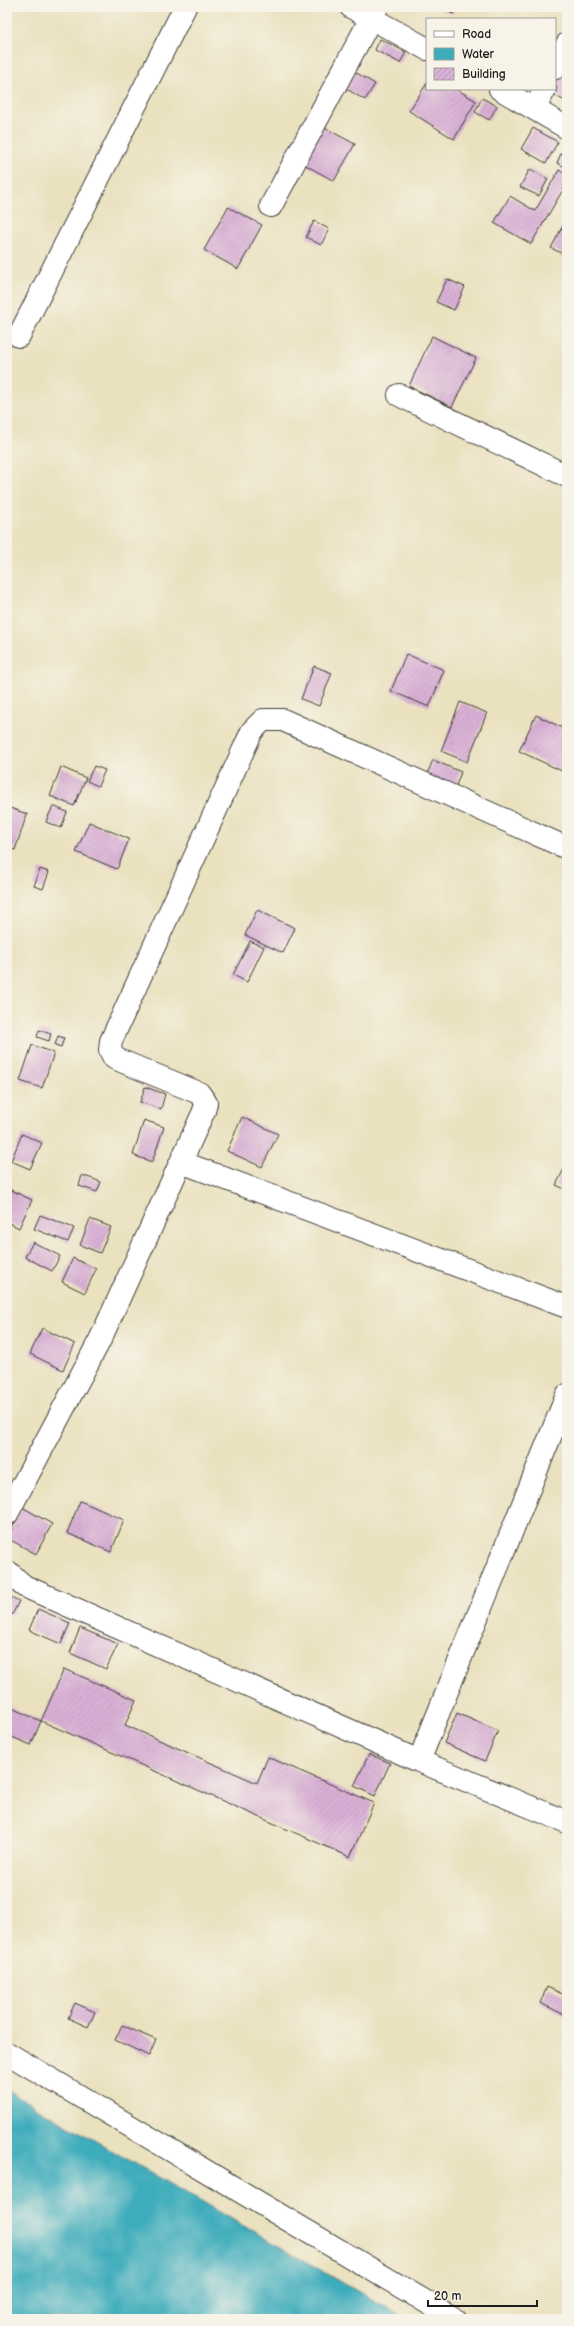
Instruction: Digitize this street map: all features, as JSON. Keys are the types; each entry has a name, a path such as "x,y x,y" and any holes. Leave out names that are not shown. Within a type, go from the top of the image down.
{"street":[{"path":"19,336 185,7"},
{"path":"351,7 374,13 426,48"},
{"path":"271,206 374,13"},
{"path":"556,66 567,44"},
{"path":"502,90 567,128"},
{"path":"535,108 544,90"},
{"path":"399,395 567,476"},
{"path":"7,1514 100,1340 204,1111 206,1102 199,1093 114,1058 110,1050 111,1041 252,731 263,720 283,720 567,848"},
{"path":"181,1162 567,1307"},
{"path":"419,1761 567,1395"},
{"path":"7,1571 24,1586 419,1761 567,1822"},
{"path":"7,2053 455,2319"}],"water":[{"path":"7,2090 406,2319 7,2319"}],"building":[{"path":"438,7 456,7 453,14"},
{"path":"380,39 406,52 400,63 375,50"},
{"path":"567,58 567,102 548,92 556,90 556,78"},
{"path":"355,72 375,84 365,100 345,88"},
{"path":"426,85 426,90 458,90 476,101 454,139 409,111"},
{"path":"482,98 497,106 489,120 475,112"},
{"path":"323,127 355,144 334,181 302,163"},
{"path":"533,128 558,142 546,163 521,149"},
{"path":"562,151 567,153 567,168 557,163"},
{"path":"530,169 548,179 539,196 520,187"},
{"path":"559,170 567,175 567,183 531,244 494,223 510,196 535,211"},
{"path":"228,207 262,225 238,269 204,250"},
{"path":"314,221 329,229 321,245 306,237"},
{"path":"565,222 567,223 567,256 551,248"},
{"path":"447,279 465,287 454,310 436,302"},
{"path":"432,336 476,358 452,407 409,386"},
{"path":"406,654 444,670 429,707 391,691"},
{"path":"314,666 332,673 319,706 301,699"},
{"path":"460,702 487,713 467,762 441,751"},
{"path":"536,715 567,730 566,773 519,751"},
{"path":"433,760 461,772 454,791 425,779"},
{"path":"94,766 105,770 98,786 87,781"},
{"path":"61,767 86,778 74,806 50,796"},
{"path":"53,806 67,812 61,828 46,822"},
{"path":"7,807 27,814 15,850 7,848"},
{"path":"89,822 129,839 117,869 76,852"},
{"path":"40,869 49,872 43,889 34,886"},
{"path":"257,910 295,928 283,953 245,935"},
{"path":"250,941 264,947 247,982 233,975"},
{"path":"39,1030 51,1034 49,1041 37,1037"},
{"path":"58,1036 64,1038 61,1047 55,1045"},
{"path":"32,1045 54,1053 42,1088 20,1081"},
{"path":"145,1087 165,1094 161,1109 140,1102"},
{"path":"242,1117 278,1134 262,1167 227,1151"},
{"path":"144,1120 164,1127 152,1162 133,1155"},
{"path":"22,1134 42,1143 30,1169 11,1161"},
{"path":"567,1163 567,1190 556,1185"},
{"path":"82,1175 101,1182 97,1192 79,1186"},
{"path":"7,1188 32,1200 19,1228 7,1222"},
{"path":"40,1215 74,1228 68,1242 34,1229"},
{"path":"90,1219 111,1227 100,1253 80,1245"},
{"path":"33,1242 60,1256 52,1271 25,1257"},
{"path":"73,1258 96,1269 85,1293 62,1282"},
{"path":"42,1328 75,1344 63,1370 30,1354"},
{"path":"80,1501 124,1520 111,1552 67,1533"},
{"path":"22,1507 52,1524 36,1554 7,1538"},
{"path":"7,1595 19,1601 12,1615 7,1613"},
{"path":"38,1609 70,1623 61,1644 29,1630"},
{"path":"80,1628 118,1644 106,1669 70,1653"},
{"path":"64,1669 136,1700 125,1725 257,1783 268,1757 374,1803 350,1857 41,1721"},
{"path":"7,1706 41,1721 31,1745 7,1735"},
{"path":"457,1713 498,1731 485,1761 444,1743"},
{"path":"369,1754 390,1763 375,1796 354,1786"},
{"path":"547,1987 567,1996 567,2010 565,2015 540,2003"},
{"path":"75,2003 95,2012 88,2027 68,2018"},
{"path":"122,2025 156,2040 149,2056 115,2040"}]}
